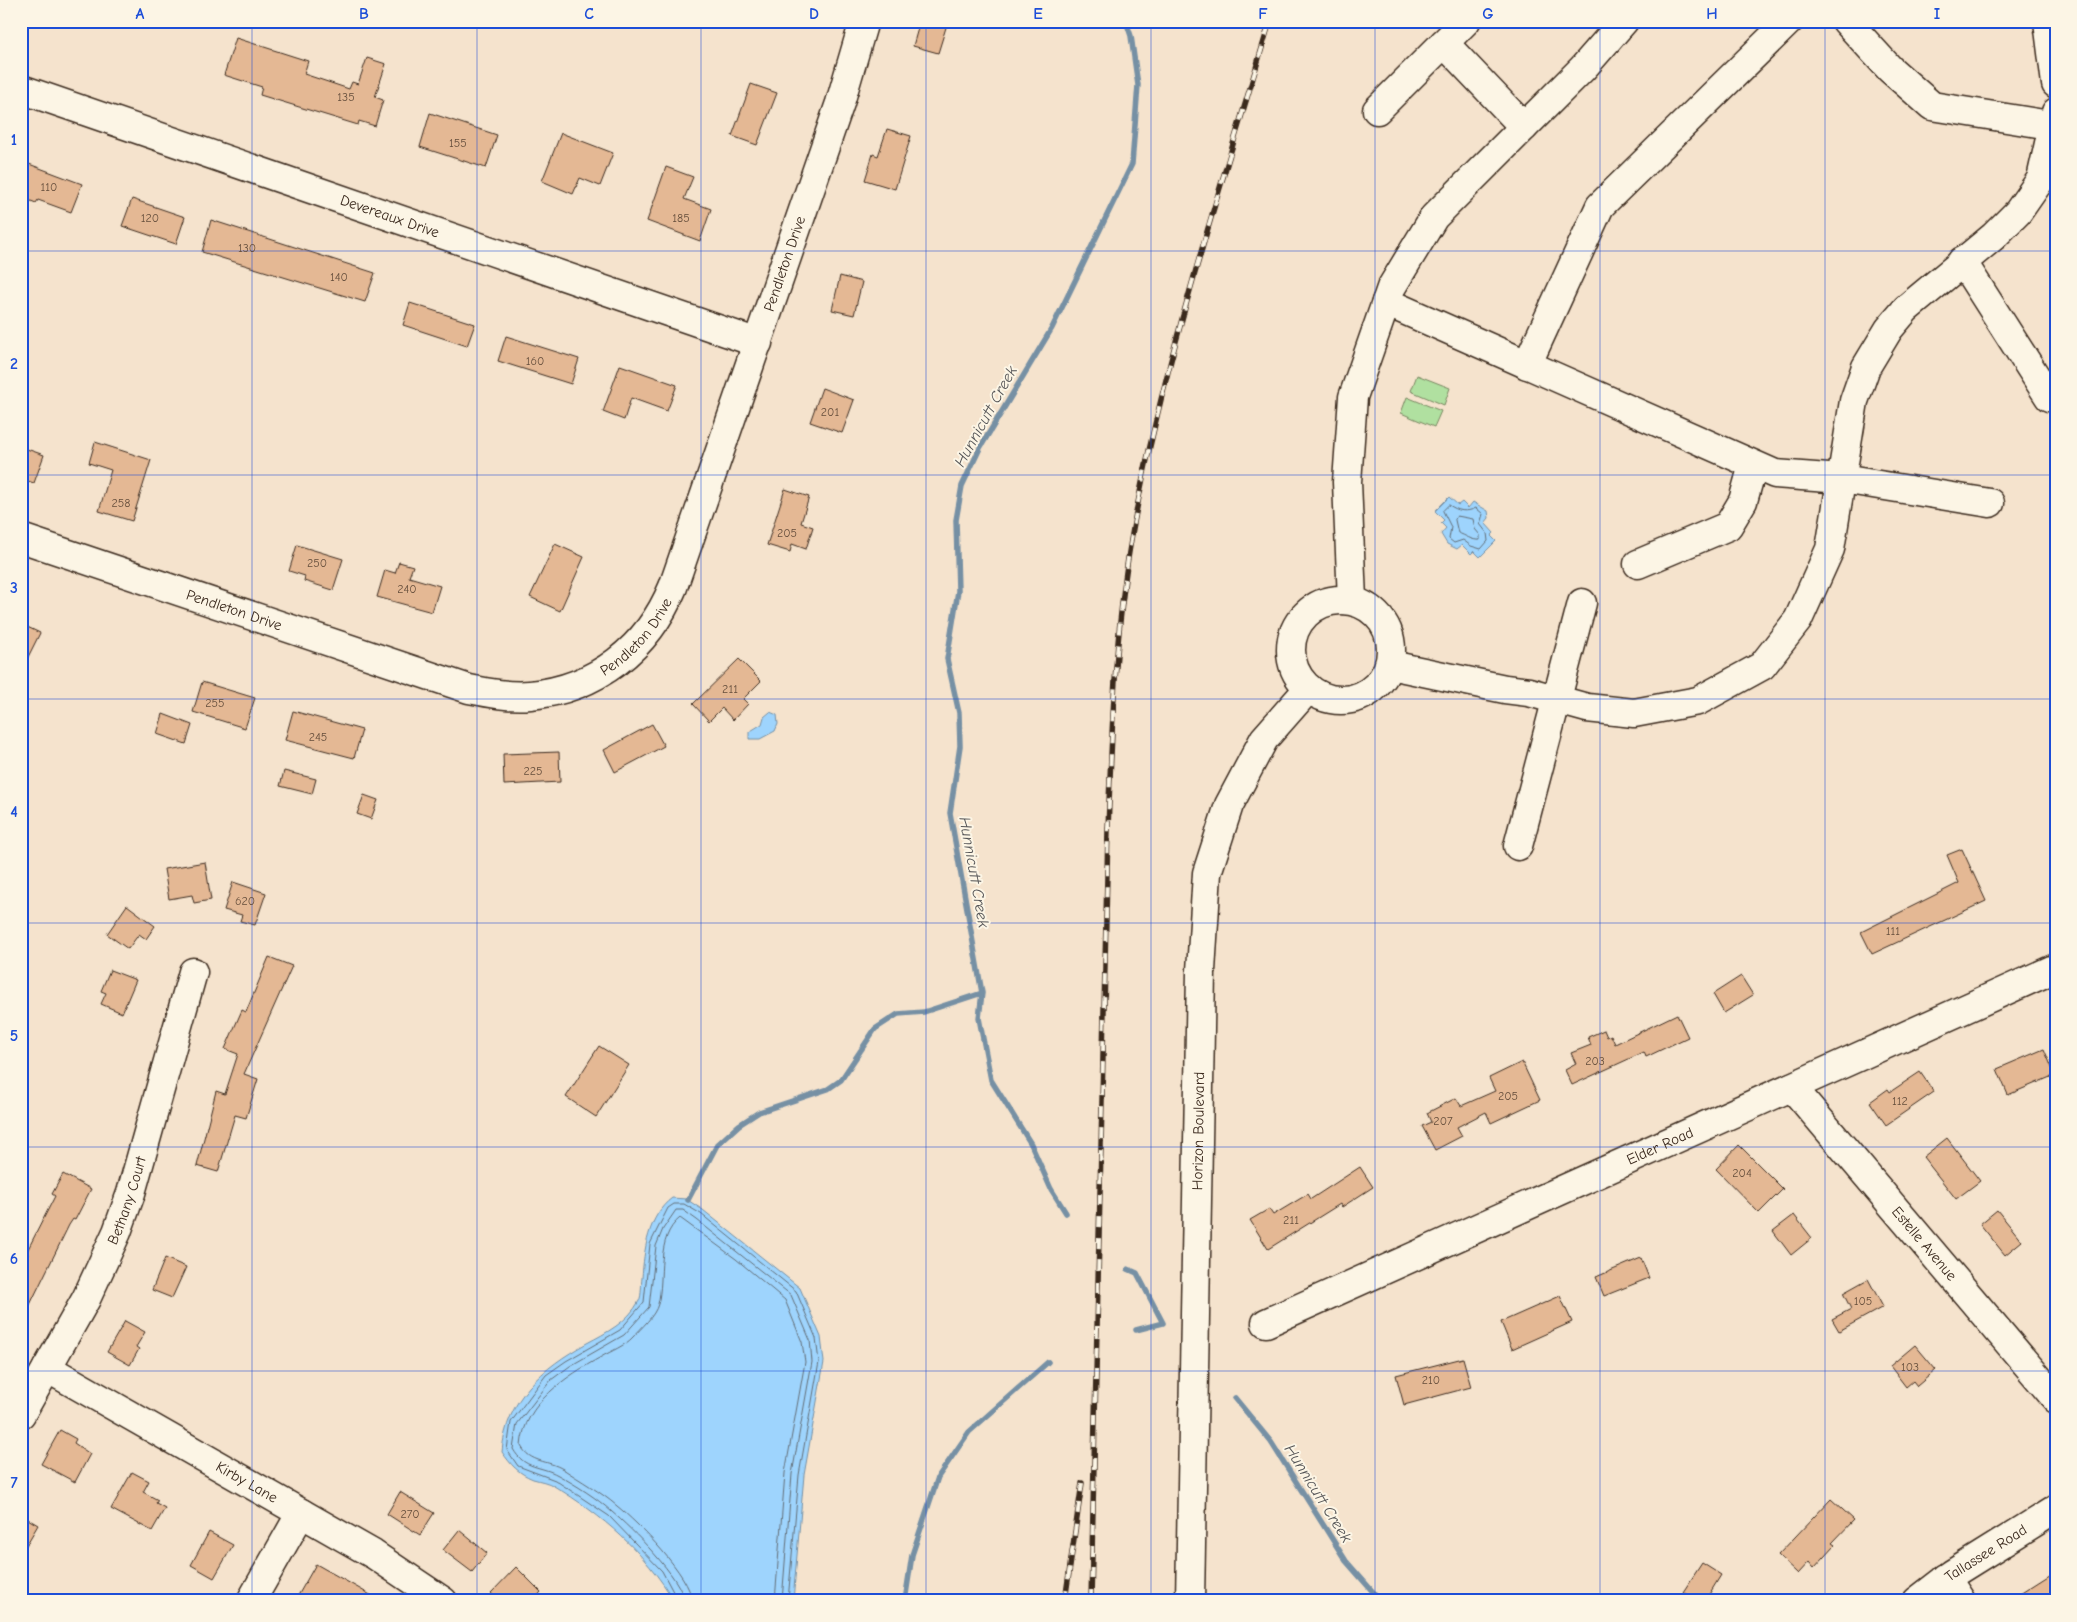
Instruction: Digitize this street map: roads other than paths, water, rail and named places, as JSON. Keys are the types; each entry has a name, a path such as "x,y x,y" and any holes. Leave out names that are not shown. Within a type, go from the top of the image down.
{"street":[{"name":"Pendleton Drive","path":"21,538 469,689 502,695 529,696 556,691 611,668 632,651 650,630 664,609 840,103 864,21"},
{"path":"1377,110 1466,21"},
{"path":"1352,600 1347,482 1353,397 1391,288 1434,217 1583,68 1624,21"},
{"path":"1527,365 1600,206 1789,21"},
{"path":"1390,665 1529,692 1587,708 1634,713 1698,701 1762,666 1798,620 1830,549 1854,401 1866,367 1889,329 1906,309 1994,236 2018,212 2041,179 2055,121 1932,106 1890,69 1846,21"},
{"path":"2048,21 2056,84"},
{"path":"1444,44 1524,127"},
{"name":"Devereaux Drive","path":"21,89 758,343"},
{"path":"1962,262 2049,397"},
{"path":"1386,302 1775,474 1842,480 1990,503"},
{"path":"1638,564 1728,526 1743,501 1753,464"},
{"path":"1335,600 1352,600 1367,607 1380,617 1389,632 1392,648 1390,665 1382,680 1371,692 1356,699 1339,701 1323,698 1308,690 1297,677 1292,661 1291,644 1295,628 1305,614 1319,605 1335,600"},
{"path":"1518,846 1582,603"},
{"name":"Horizon Boulevard","path":"1190,1601 1201,971 1208,873 1229,805 1264,740 1308,690"},
{"name":"Elder Road","path":"1266,1323 2056,968"},
{"name":"Bethany Court","path":"21,1414 102,1266 129,1199 193,972"},
{"name":"Estelle Avenue","path":"1792,1087 2056,1399"},
{"name":"Kirby Lane","path":"47,1368 373,1554 443,1601"},
{"name":"Tallassee Road","path":"1916,1601 1946,1578 2056,1508"},
{"path":"251,1601 301,1513"},
{"path":"1946,1578 1961,1601"}],"water":[{"path":"1449,497 1458,505 1462,502 1468,508 1473,502 1488,511 1489,518 1485,523 1494,533 1491,536 1496,541 1480,557 1474,551 1471,554 1462,545 1457,549 1447,544 1441,534 1446,528 1441,523 1444,520 1435,511"},
{"path":"770,712 777,715 778,724 775,731 760,739 749,739 749,732 762,724 764,717"},
{"path":"672,1198 686,1199 703,1210 800,1288 821,1337 824,1362 804,1475 793,1601 674,1601 650,1566 605,1522 572,1497 552,1485 523,1474 512,1465 502,1452 505,1433 511,1416 529,1387 555,1363 623,1321 639,1301 644,1256 652,1224 657,1214"}],"waterway":[{"name":"Hunnicutt Creek","path":"1066,1213 1051,1189 1031,1144 991,1080 979,1018 982,993 950,813 960,746 959,713 947,659 958,591 956,520 962,486 980,448 1052,328 1132,164 1138,85 1131,36 1126,21"},
{"path":"688,1200 717,1145 739,1125 759,1112 828,1089 841,1080 875,1029 898,1014 924,1012 982,993"},
{"path":"1128,1269 1137,1273 1163,1323 1136,1330"},
{"path":"905,1601 912,1555 938,1477 969,1432 1048,1362"},
{"name":"Hunnicutt Creek","path":"1235,1398 1271,1442 1346,1561 1381,1601"}],"railway":[{"path":"1091,1601 1108,829 1115,676 1122,599 1134,523 1147,459 1178,333 1270,21"},
{"path":"1065,1601 1082,1483"}]}
